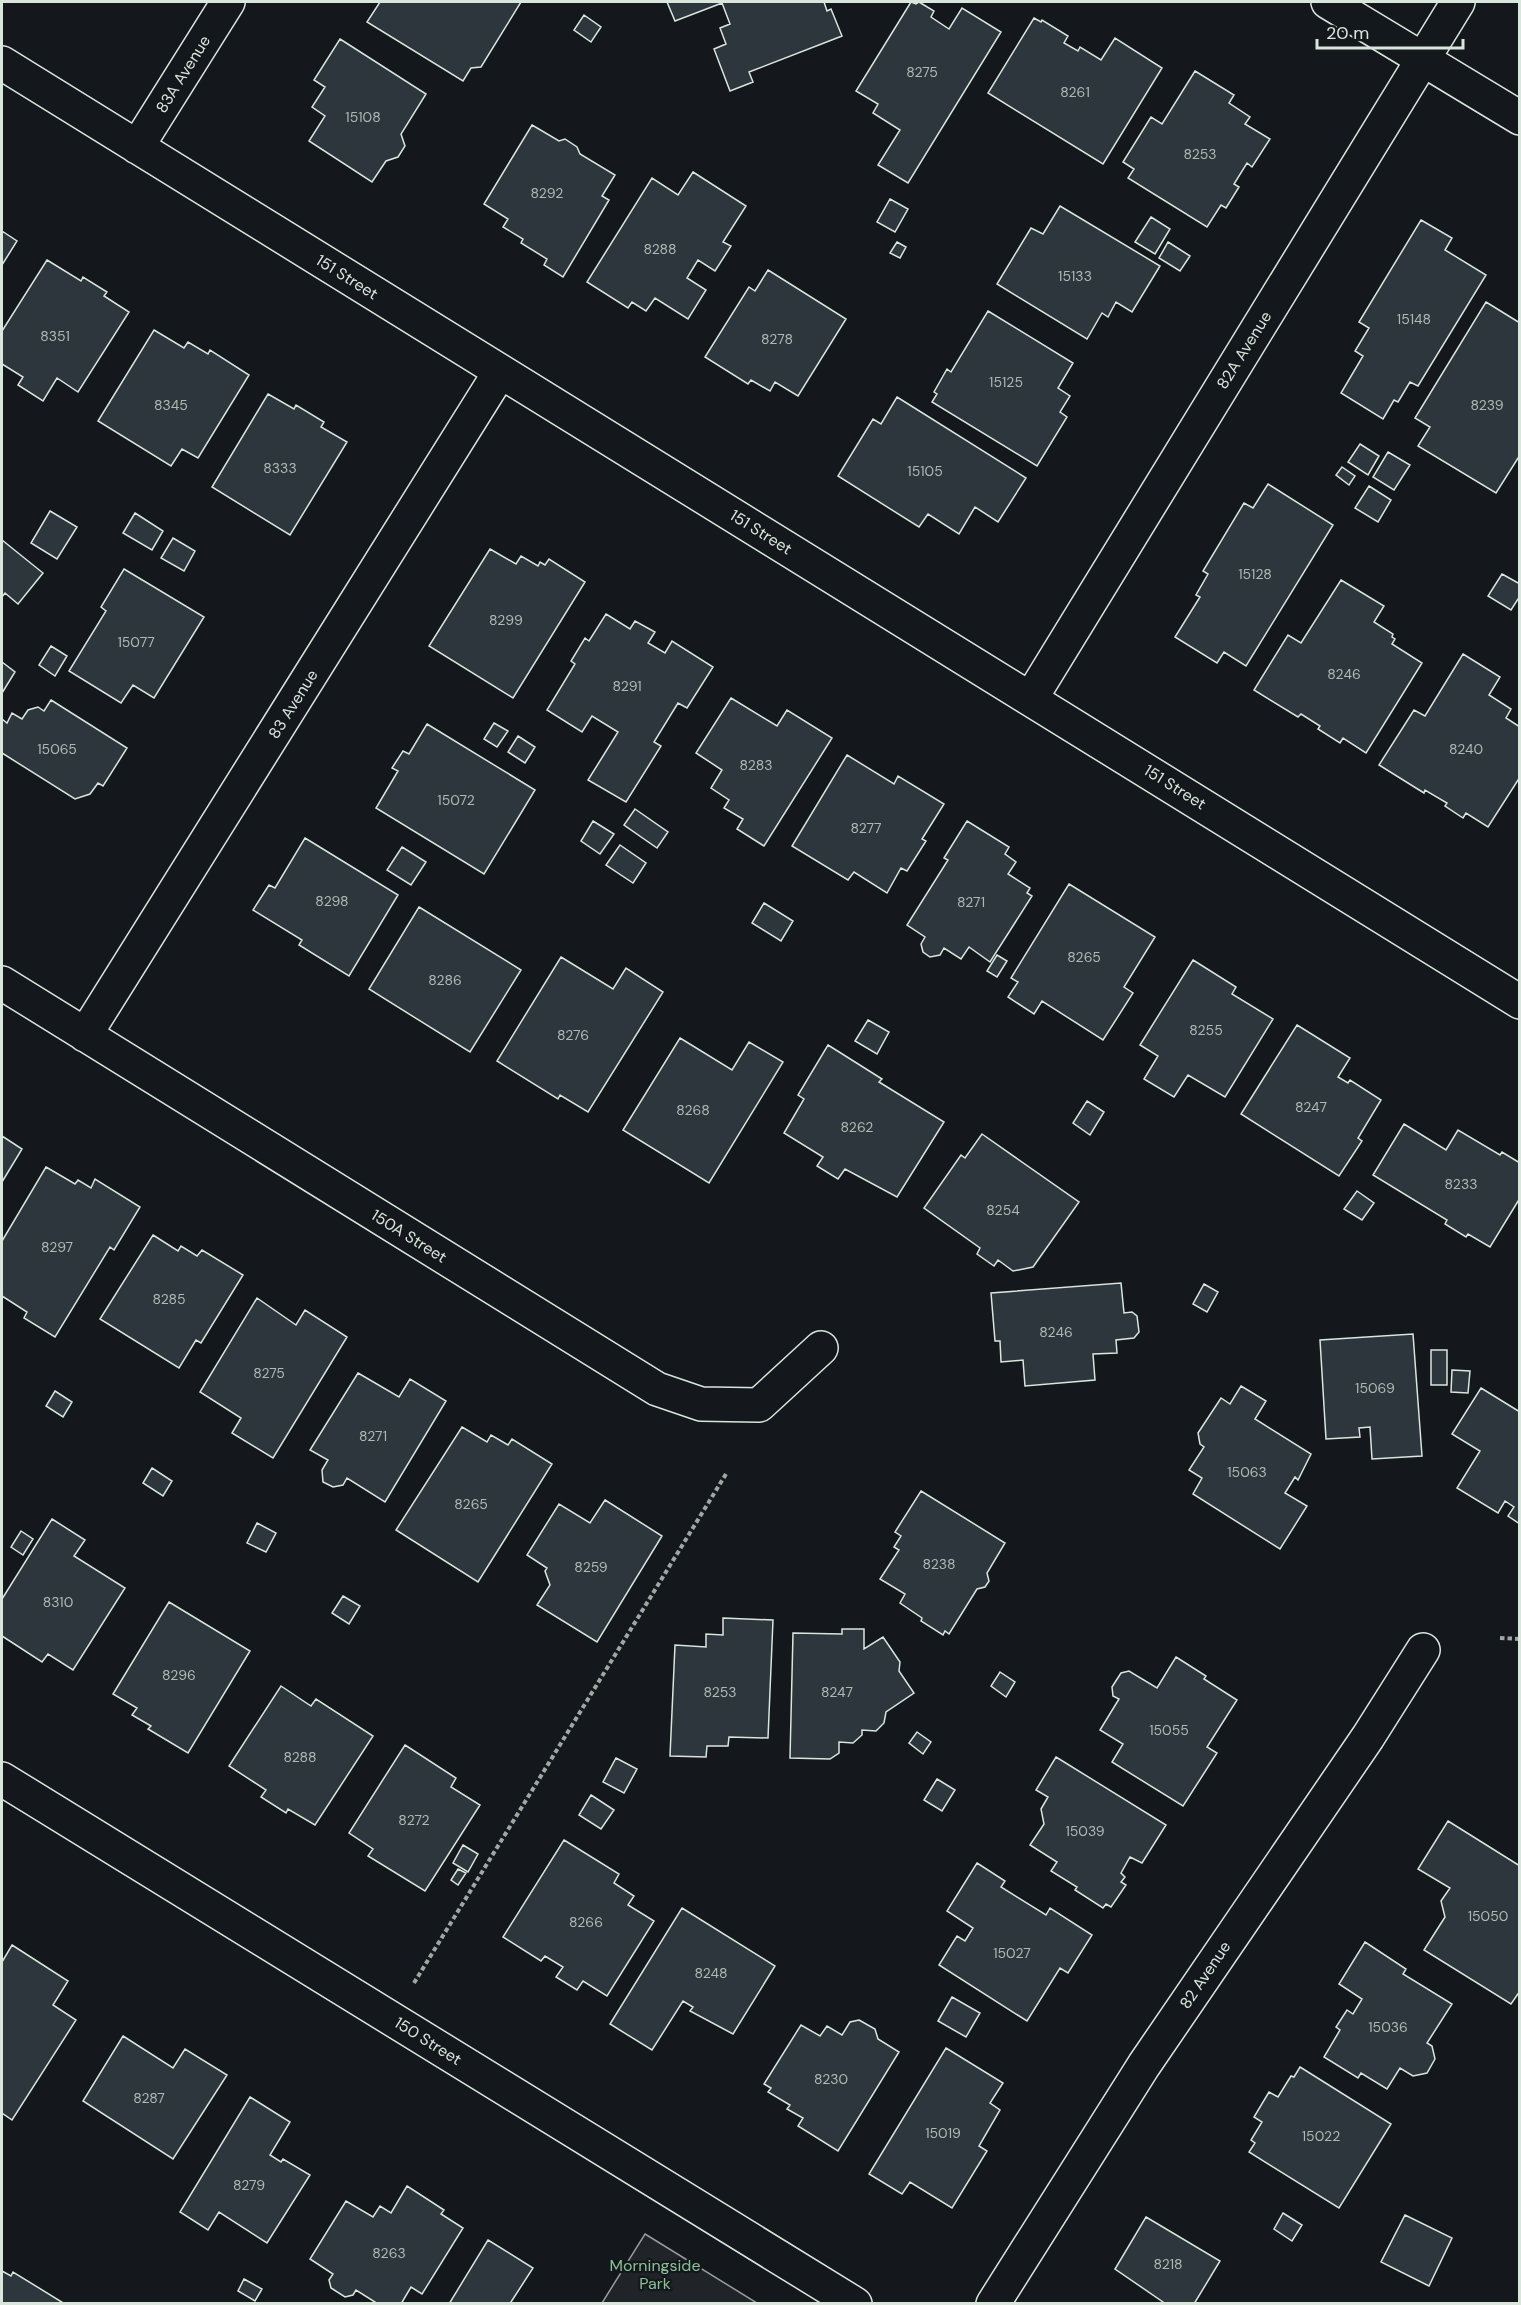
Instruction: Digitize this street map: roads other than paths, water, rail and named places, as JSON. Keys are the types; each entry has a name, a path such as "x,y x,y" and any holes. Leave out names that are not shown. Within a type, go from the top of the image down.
{"street":[{"name":"83A Avenue","path":"137,147 228,2"},
{"path":"1328,2 1520,118"},
{"name":"82A Avenue","path":"1031,698 1458,2"},
{"name":"151 Street","path":"2,63 1520,1002"},
{"name":"83 Avenue","path":"85,1035 500,372"},
{"name":"150A Street","path":"2,983 657,1389 701,1404 759,1405 821,1348"},
{"name":"82 Avenue","path":"993,2304 1138,2073 1368,1737 1422,1650"},
{"name":"150 Street","path":"2,1779 855,2304"}],"park label":[{"name":"Morningside Park","path":"655,2274"}]}
